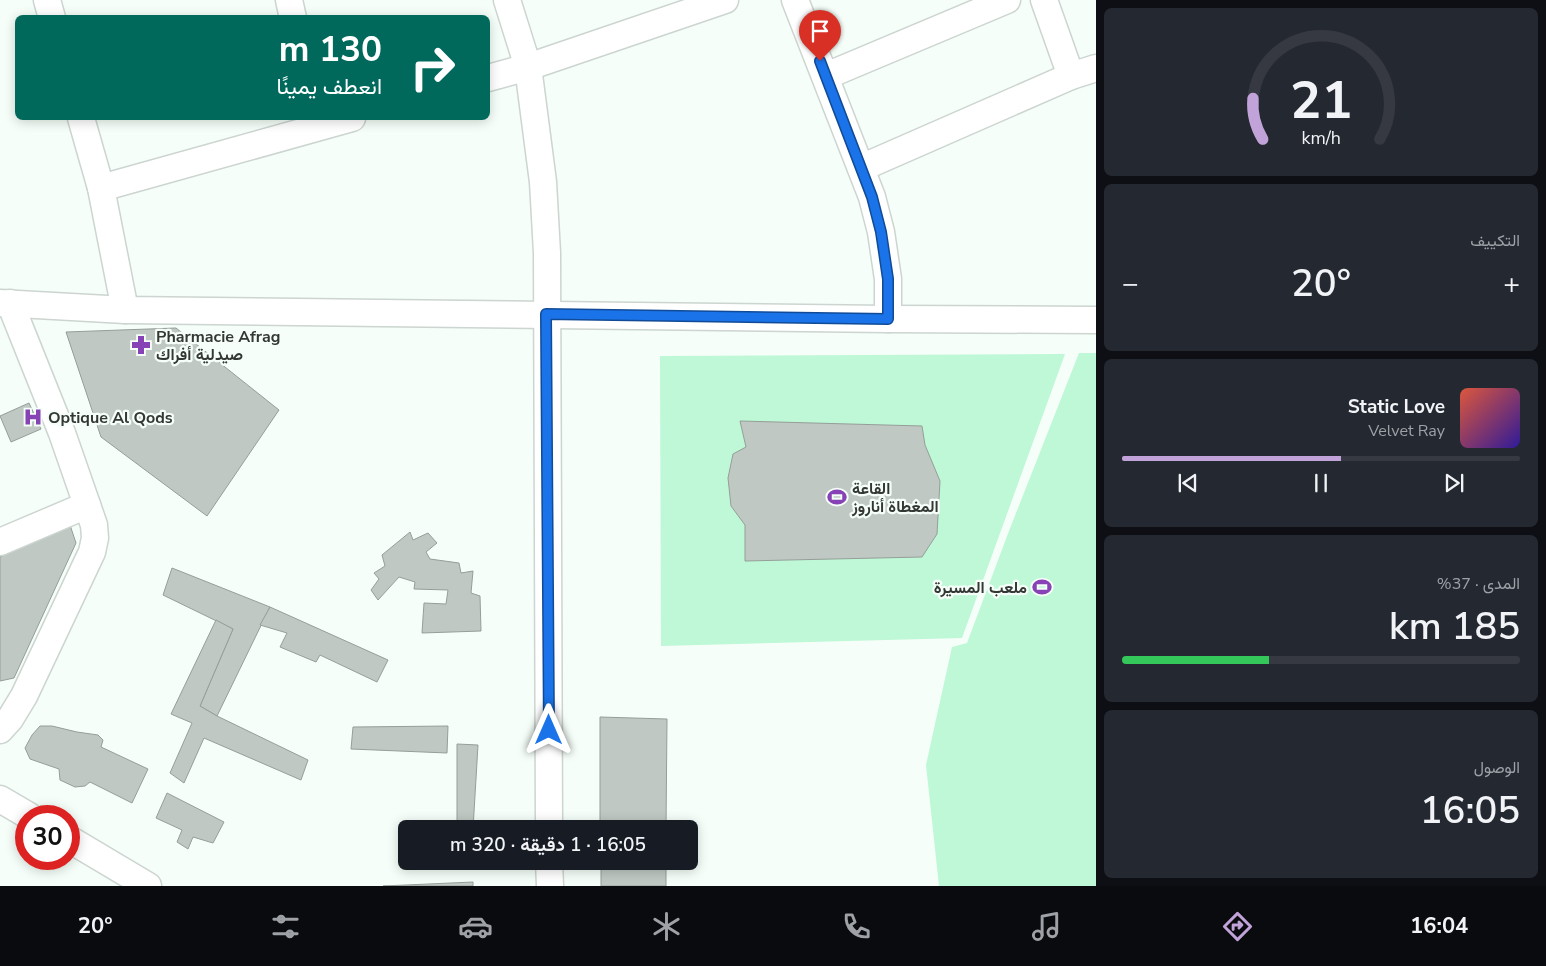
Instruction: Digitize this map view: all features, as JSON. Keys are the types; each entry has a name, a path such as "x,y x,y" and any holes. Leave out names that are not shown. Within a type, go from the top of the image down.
{"street":[{"path":"47,0 51,15"},
{"path":"289,0 293,15"},
{"path":"507,0 528,67 543,182 547,254 549,820"},
{"path":"490,77 528,67 725,0"},
{"path":"796,0 872,197 881,232 888,279 888,319"},
{"path":"826,76 1007,0"},
{"path":"1044,0 1071,76"},
{"path":"861,168 1071,76 1096,68"},
{"path":"82,120 101,188 125,310"},
{"path":"101,188 320,122 336,120"},
{"path":"0,730 10,719 24,696 92,552 95,538 94,524 62,433 5,303 125,310 1096,320"},
{"path":"0,542 87,505"},
{"path":"0,799 15,808"},
{"path":"80,846 148,886"},
{"path":"550,870 550,886"}],"green space":[{"name":"ملعب المسيرة","path":"1079,353 1096,353 1096,886 939,886 926,765 952,647 967,643"},
{"name":"القاعة المغطاة أناروز","path":"1065,354 962,638 661,646 660,356"}],"building":[{"path":"176,328 279,410 207,516 101,437 66,332"},
{"path":"29,403 41,429 11,442 0,416"},
{"path":"740,421 922,426 925,445 940,481 937,534 922,557 745,561 745,525 731,506 728,478 733,454 746,447"},
{"path":"69,522 76,543 14,678 0,681 0,557"},
{"path":"410,532 413,540 428,533 437,543 426,552 430,559 459,563 461,573 473,571 471,593 480,596 481,631 422,633 424,603 446,604 448,590 414,589 415,582 399,577 378,600 371,590 379,579 374,573 385,566 382,555"},
{"path":"172,568 270,607 217,716 200,706 233,629 163,595"},
{"path":"270,607 388,660 377,682 320,655 316,662 280,647 287,633 260,625"},
{"path":"216,620 233,629 200,706 308,760 301,780 204,738 184,783 170,773 192,723 171,714"},
{"path":"600,717 667,719 666,820 600,820"},
{"path":"40,726 52,726 98,735 103,740 101,747 148,769 132,803 90,782 85,786 75,787 60,780 59,769 30,759 25,748 32,735"},
{"path":"448,726 447,753 351,749 353,727"},
{"path":"457,744 478,745 474,820 457,820"},
{"path":"167,793 224,822 213,843 193,837 188,849 177,842 182,830 156,818"},
{"path":"601,870 666,870 666,886 601,886"},
{"path":"473,882 473,886 383,886"}],"place":[{"name":"Pharmacie Afrag صيدلية أفراك","path":"141,345"},
{"name":"Optique Al Qods","path":"33,417"},
{"name":"القاعة المغطاة أناروز","path":"837,497"},
{"name":"ملعب المسيرة","path":"1042,587"}],"route":[{"path":"549,730 546,314 888,319 888,279 881,232 872,197 820,61"}]}
